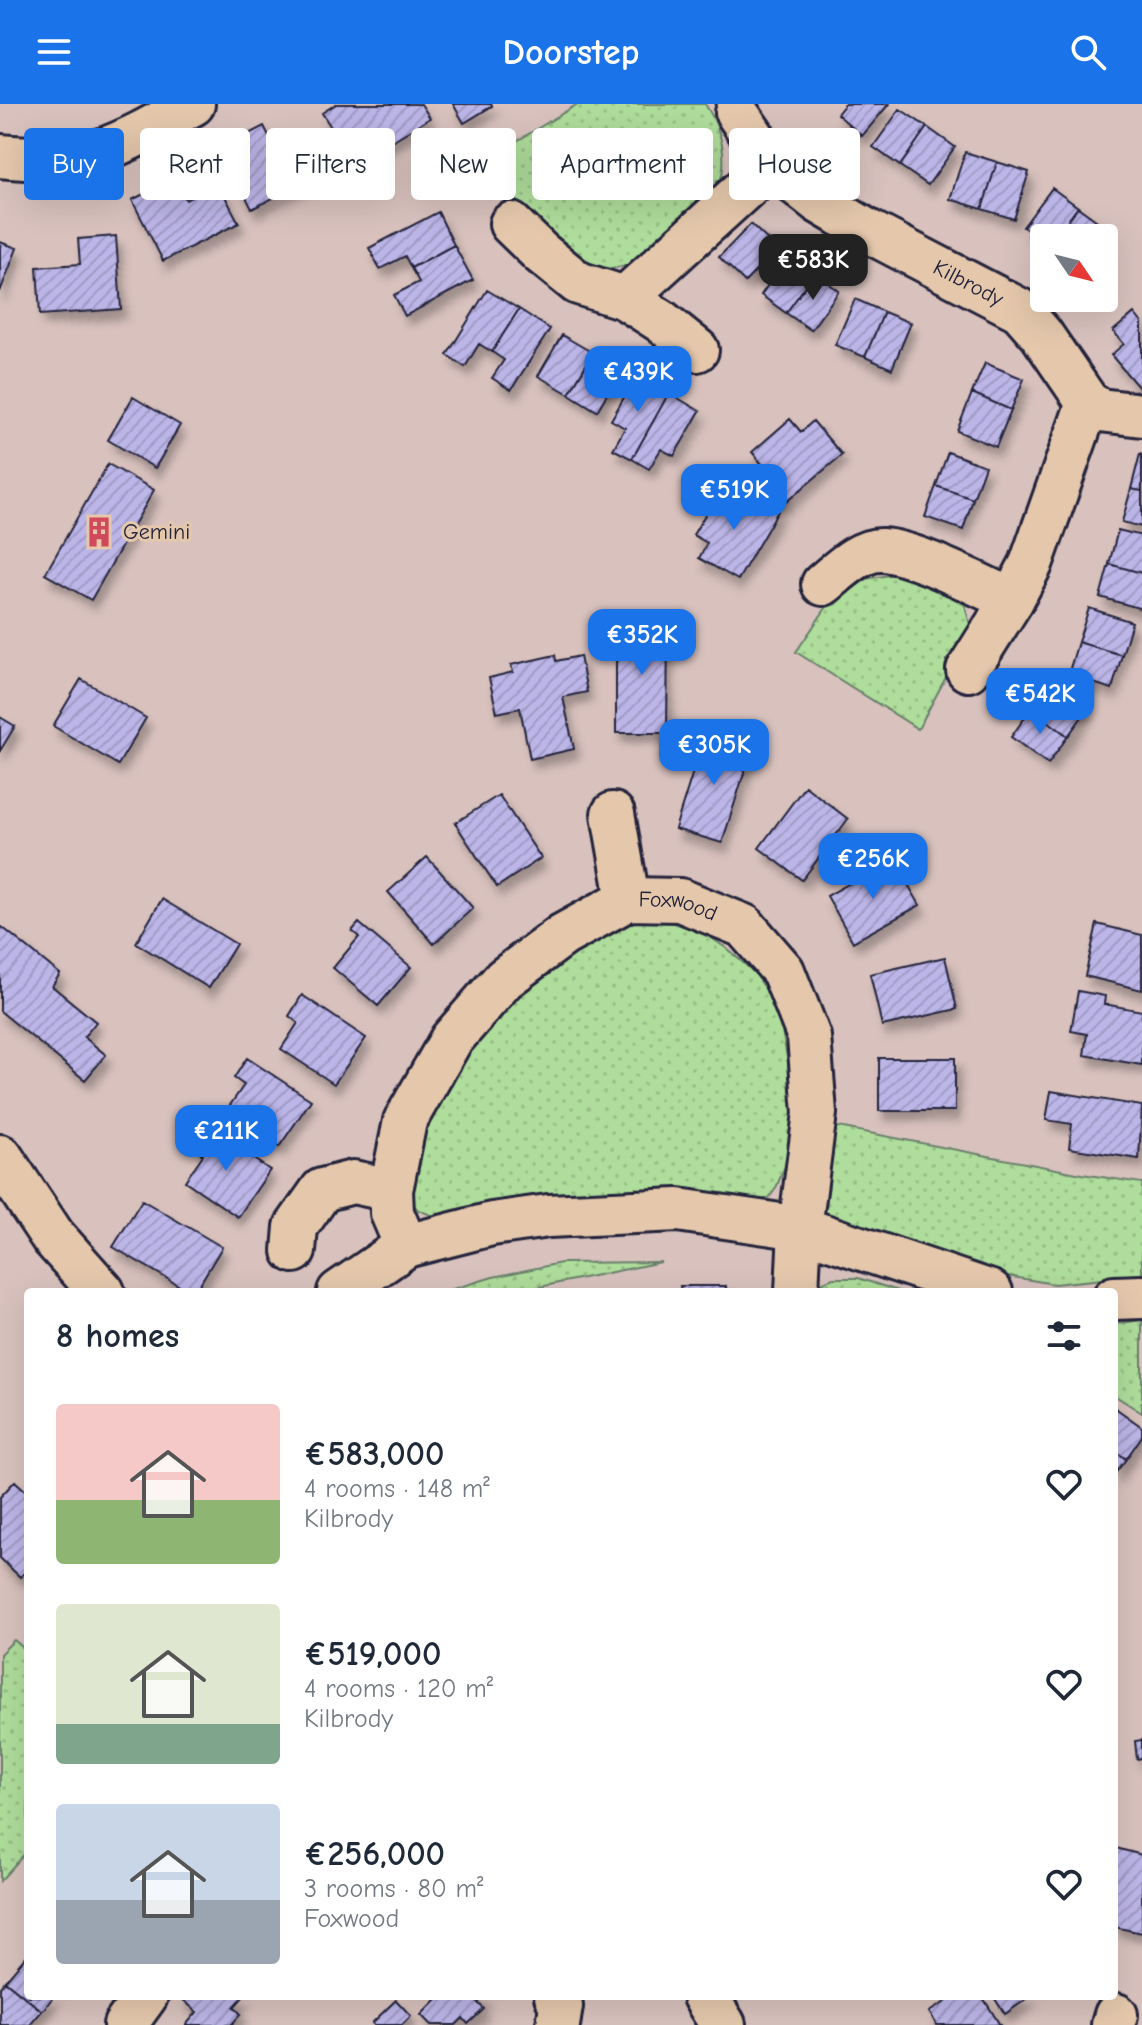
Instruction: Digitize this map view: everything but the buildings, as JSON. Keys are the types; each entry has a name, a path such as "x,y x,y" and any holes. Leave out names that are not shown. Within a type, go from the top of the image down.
{"street":[{"path":"0,156 33,159 97,152 157,125 193,104"},
{"name":"Kilbrody","path":"737,113 748,128"},
{"path":"625,298 732,200"},
{"name":"Kilbrody","path":"816,200 868,231 1020,310 1041,334 1088,403"},
{"path":"511,224 578,283 625,298 661,321 697,350"},
{"path":"968,670 1031,564 1088,403 1100,410 1142,415"},
{"path":"823,584 851,560 881,550 918,559 1012,600"},
{"path":"613,814 628,899"},
{"name":"Foxwood","path":"406,1246 392,1213 391,1190 405,1121 451,1040 504,979 563,935 628,899 680,900 744,926 783,971 809,1037 815,1113 800,1228 797,1288"},
{"path":"0,1157 53,1237 98,1288"},
{"path":"294,1251 296,1227 322,1190 353,1182 391,1190"},
{"path":"345,1288 406,1246 492,1224 562,1215 678,1210 800,1228 979,1288"},
{"path":"1118,1298 1142,1297"},
{"path":"125,2025 143,2000"},
{"path":"558,2000 561,2006 558,2025"},
{"path":"707,2000 723,2025"}],"green space":[{"path":"578,104 705,104 722,143 723,164 719,186 713,195 713,128 538,128"},
{"path":"532,132 532,200 708,200 649,254 622,267 592,268 558,246 516,199 516,142"},
{"path":"902,573 942,590 965,605 970,625 964,644 918,729 796,652 828,605 865,579"},
{"path":"642,916 697,928 756,974 778,1009 794,1095 788,1159 769,1198 753,1203 607,1191 436,1217 418,1210 409,1199 415,1136 451,1071 518,994 614,924"},
{"path":"833,1126 1142,1183 1142,1275 1054,1284 984,1272 828,1218 824,1208"},
{"path":"661,1262 534,1288 456,1288 493,1277 561,1263"},
{"path":"833,1278 858,1278 889,1288 819,1288 821,1283"},
{"path":"1142,1320 1142,1413 1118,1398 1118,1323"},
{"path":"14,1640 24,1649 24,1854 0,1881 0,1654"}],"place":[{"name":"Gemini","path":"99,532"}]}
